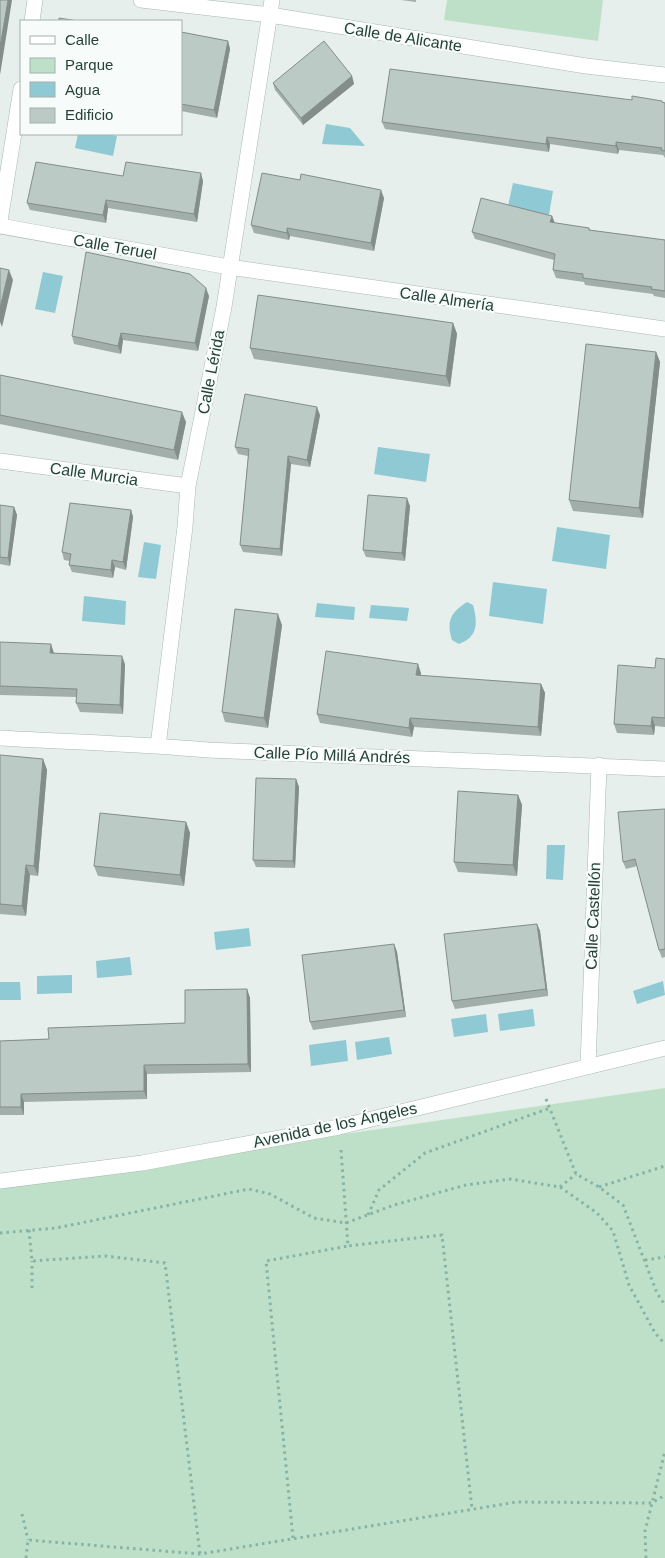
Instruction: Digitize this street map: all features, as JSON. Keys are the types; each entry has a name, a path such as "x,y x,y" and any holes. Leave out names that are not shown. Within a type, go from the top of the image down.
{"street":[{"path":"32,20 35,0"},
{"name":"Calle de Alicante","path":"142,0 270,16 586,66 665,75"},
{"name":"Calle Lérida","path":"158,746 185,527 188,486 224,307 272,0"},
{"path":"0,221 20,95"},
{"name":"Calle Teruel","path":"0,226 230,267"},
{"name":"Calle Almería","path":"230,267 665,329"},
{"name":"Calle Murcia","path":"0,461 188,486"},
{"name":"Calle Pío Millá Andrés","path":"0,738 208,750 665,769"},
{"name":"Calle Castellón","path":"588,1066 599,766"},
{"name":"Avenida de los Ángeles","path":"0,1181 142,1163 339,1127 665,1048"}],"path":[{"path":"538,1078 576,1174 599,1186 623,1205 657,1293 665,1305"},
{"path":"368,1215 379,1190 425,1153 550,1108"},
{"path":"339,1127 348,1246"},
{"path":"599,1186 665,1166"},
{"path":"560,1186 576,1174"},
{"path":"0,1233 56,1228 250,1190 270,1194 314,1218 346,1223 394,1206 466,1185 510,1179 560,1186 597,1213 613,1231 629,1285 655,1333 665,1344"},
{"path":"29,1230 32,1288"},
{"path":"293,1538 266,1261 348,1246 442,1236 472,1509"},
{"path":"32,1261 105,1256 165,1263 200,1554"},
{"path":"645,1260 665,1257"},
{"path":"646,1558 645,1531 665,1451"},
{"path":"28,1540 200,1554 518,1502 652,1503 665,1495"},
{"path":"22,1514 28,1540 26,1558"}],"green space":[{"path":"447,0 603,0 598,41 444,20"},
{"path":"665,1088 665,1558 0,1558 0,1186 142,1163"}],"water":[{"path":"326,124 350,128 365,146 322,144"},
{"path":"78,135 117,136 113,156 75,148"},
{"path":"513,183 553,191 549,215 508,206"},
{"path":"43,272 63,276 55,313 35,309"},
{"path":"378,447 430,454 426,482 374,474"},
{"path":"557,527 610,535 606,569 552,561"},
{"path":"144,542 161,545 156,579 138,577"},
{"path":"493,582 547,589 543,624 489,616"},
{"path":"84,596 126,601 125,625 82,621"},
{"path":"467,602 473,605 476,618 475,629 470,637 459,644 452,640 450,622 457,609"},
{"path":"317,603 355,607 354,620 315,617"},
{"path":"371,605 409,608 407,621 369,618"},
{"path":"547,845 565,845 563,880 546,879"},
{"path":"249,928 251,946 216,950 214,932"},
{"path":"130,957 132,975 97,978 96,961"},
{"path":"72,975 72,993 37,994 37,976"},
{"path":"663,981 665,995 637,1004 633,991"},
{"path":"0,982 20,982 21,1000 0,1000"},
{"path":"533,1009 535,1026 500,1031 498,1014"},
{"path":"486,1014 488,1032 454,1037 451,1019"},
{"path":"389,1037 392,1054 357,1060 355,1042"},
{"path":"346,1040 348,1061 311,1066 309,1045"}],"building":[{"path":"0,0 8,0 0,47"},
{"path":"182,32 228,41 214,110 182,104"},
{"path":"324,41 352,76 301,118 273,83"},
{"path":"390,69 632,100 632,96 662,101 665,103 665,151 661,150 662,148 616,142 616,146 547,137 546,144 382,122"},
{"path":"36,162 123,176 126,162 201,173 194,214 106,200 103,215 27,203"},
{"path":"262,173 300,180 301,174 381,190 371,243 287,228 287,233 251,225"},
{"path":"481,198 552,216 550,222 589,228 589,230 665,240 665,291 651,289 652,287 583,278 583,274 553,270 555,254 472,232"},
{"path":"86,252 190,274 206,288 195,343 121,333 118,346 72,336"},
{"path":"0,268 9,270 0,308"},
{"path":"258,295 453,323 446,376 250,348"},
{"path":"586,344 656,352 639,508 569,500"},
{"path":"0,375 182,412 174,450 0,415"},
{"path":"245,394 317,407 307,460 288,456 280,549 240,545 249,449 235,447"},
{"path":"368,495 407,498 402,553 363,550"},
{"path":"70,503 131,510 123,562 112,560 111,570 69,565 71,554 62,552"},
{"path":"0,505 14,507 8,558 0,557"},
{"path":"235,609 278,614 264,718 222,712"},
{"path":"0,642 51,644 50,653 122,656 120,705 76,703 77,689 0,686"},
{"path":"326,651 418,664 416,675 541,684 538,727 410,718 409,728 317,714"},
{"path":"656,658 665,659 665,718 652,717 651,726 614,724 618,665 655,668"},
{"path":"0,755 43,759 34,866 26,865 22,906 0,904"},
{"path":"256,778 296,779 293,861 253,860"},
{"path":"458,791 518,795 513,865 454,862"},
{"path":"665,809 665,949 659,950 635,859 623,862 618,812"},
{"path":"100,813 186,822 180,875 94,866"},
{"path":"537,924 546,989 452,1001 444,934"},
{"path":"394,944 404,1010 310,1022 302,955"},
{"path":"247,989 248,1064 144,1065 144,1091 21,1094 21,1107 0,1107 0,1041 49,1039 48,1028 185,1023 185,990"}]}
